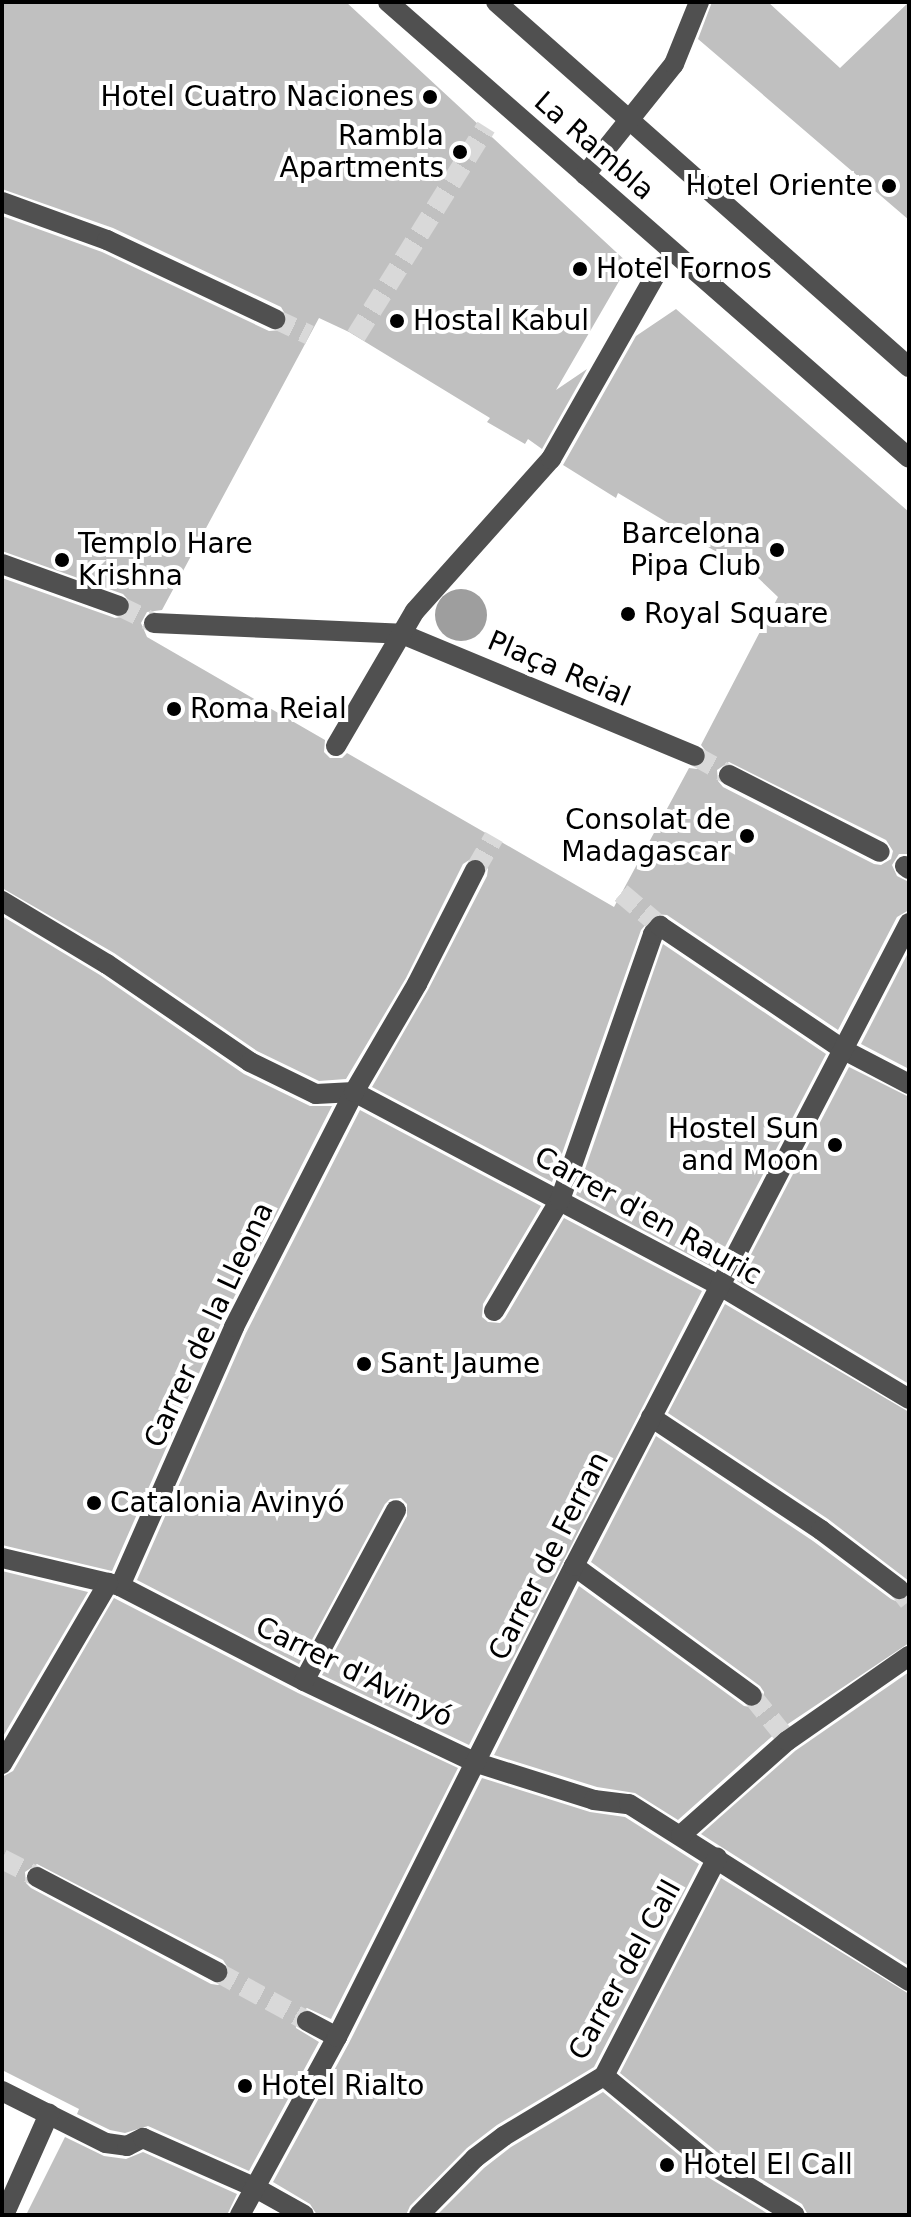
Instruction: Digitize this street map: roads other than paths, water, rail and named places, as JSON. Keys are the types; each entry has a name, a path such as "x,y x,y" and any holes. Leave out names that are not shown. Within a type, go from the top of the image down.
{"street":[{"name":"La Rambla","path":"388,2 909,458"},
{"name":"La Rambla","path":"496,2 909,367"},
{"path":"585,175 674,64 699,2"},
{"path":"2,202 107,240 275,319"},
{"path":"336,746 415,611 551,459 660,267"},
{"path":"2,564 119,606"},
{"name":"Plaça Reial","path":"154,623 402,634 695,756"},
{"path":"729,775 880,852"},
{"name":"Carrer de la Lleona","path":"2,1764 114,1584 234,1327 354,1092 417,984 475,870"},
{"path":"2,901 107,964 250,1062 316,1094 354,1092"},
{"name":"Carrer de Ferran","path":"240,2215 337,2037 574,1566 909,923"},
{"path":"494,1311 560,1200 653,934 660,926 844,1050 909,1084"},
{"name":"Carrer d'en Rauric","path":"354,1092 722,1287 909,1399"},
{"path":"651,1417 821,1530 899,1589"},
{"path":"304,1681 396,1510"},
{"name":"Carrer d'Avinyó","path":"2,1558 114,1584 304,1681 477,1763 594,1800 629,1804 909,1981"},
{"path":"574,1566 752,1696"},
{"path":"681,1835 784,1737 909,1656"},
{"name":"Carrer del Call","path":"419,2215 494,2143 604,2076 717,1858"},
{"path":"37,1877 217,1972"},
{"path":"307,2021 337,2037"},
{"path":"604,2076 709,2163 790,2214"},
{"path":"2,2091 106,2143 127,2146 143,2138 254,2187 304,2215"},
{"path":"4,2215 49,2114"}],"tunnel":[{"path":"356,336 486,127"},
{"path":"275,319 310,335"},
{"path":"119,606 154,623"},
{"path":"695,756 729,775"},
{"path":"475,870 494,837"},
{"path":"621,893 660,926"},
{"path":"899,1589 909,1602"},
{"path":"752,1696 782,1733"},
{"path":"2,1859 37,1877"},
{"path":"217,1972 307,2021"}],"place":[{"name":"Hotel Cuatro Naciones","path":"430,97"},
{"name":"Rambla Apartments","path":"460,152"},
{"name":"Hotel Oriente","path":"889,186"},
{"name":"Hotel Fornos","path":"580,269"},
{"name":"Hostal Kabul","path":"397,321"},
{"name":"Barcelona Pipa Club","path":"777,550"},
{"name":"Templo Hare Krishna","path":"62,560"},
{"name":"Royal Square","path":"628,614"},
{"name":"Roma Reial","path":"174,709"},
{"name":"Consolat de Madagascar","path":"747,836"},
{"name":"Hostel Sun and Moon","path":"835,1145"},
{"name":"Sant Jaume","path":"364,1364"},
{"name":"Catalonia Avinyó","path":"94,1503"},
{"name":"Hotel Rialto","path":"245,2086"},
{"name":"Hotel El Call","path":"667,2165"}]}
